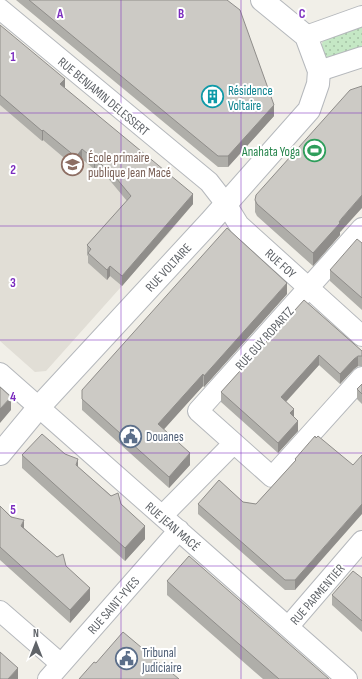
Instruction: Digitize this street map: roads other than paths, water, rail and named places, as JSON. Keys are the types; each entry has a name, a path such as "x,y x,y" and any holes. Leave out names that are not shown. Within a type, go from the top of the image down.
{"street":[{"path":"262,0 306,36 319,71 362,57"},
{"name":"RUE BENJAMIN DELESSERT","path":"0,9 209,182"},
{"path":"306,36 362,16"},
{"name":"RUE VOLTAIRE","path":"0,454 39,407 226,204 309,110 318,84 319,71"},
{"name":"RUE FOY","path":"209,182 226,204 239,225 362,336"},
{"name":"RUE GUY ROPARTZ","path":"362,228 198,411 272,477 362,377"},
{"name":"RUE JEAN MACÉ","path":"0,373 347,679"},
{"path":"162,516 234,443"},
{"name":"RUE SAINT-YVES","path":"48,679 178,530"},
{"name":"RUE PARMENTIER","path":"288,628 362,542"},
{"path":"0,611 61,664"}],"place":[{"name":"Résidence Voltaire","path":"212,97"},
{"name":"Anahata Yoga","path":"315,151"},
{"name":"École primaire publique Jean Macé","path":"72,164"},
{"name":"Douanes","path":"130,436"},
{"name":"Tribunal Judiciaire","path":"126,659"}]}
